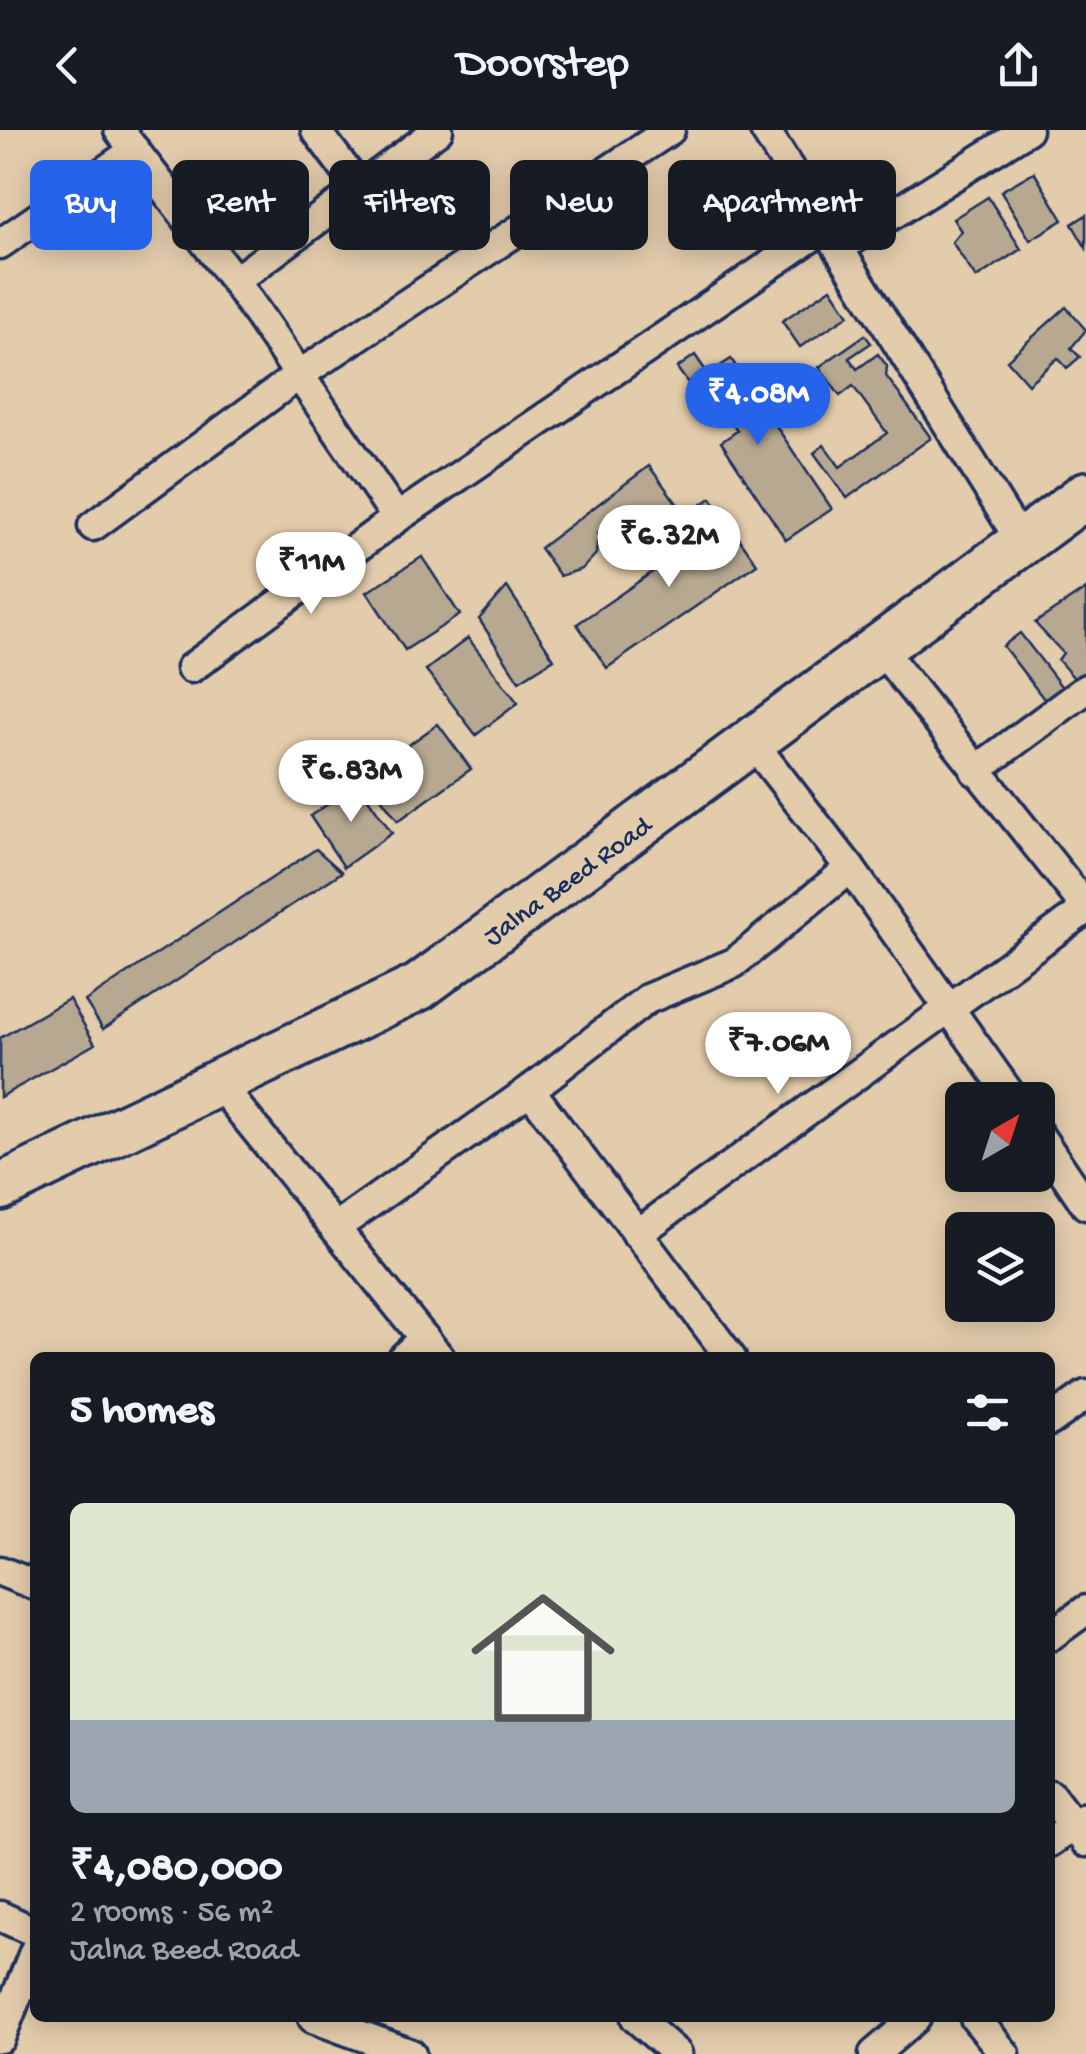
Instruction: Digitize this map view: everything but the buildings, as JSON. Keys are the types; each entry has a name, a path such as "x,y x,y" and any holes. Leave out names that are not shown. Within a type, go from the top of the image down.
{"main road":[{"name":"Jalna Beed Road","path":"0,1187 420,987 1086,496"}],"street":[{"path":"316,130 338,160"},
{"path":"397,160 438,130"},
{"path":"93,526 299,375 670,130"},
{"path":"765,130 784,160"},
{"path":"896,202 1027,130"},
{"path":"0,244 127,140 235,281 397,518"},
{"path":"235,281 329,210"},
{"path":"191,668 397,518 812,250"},
{"path":"840,250 1022,542"},
{"path":"638,1234 1086,908 880,648"},
{"path":"976,771 1086,689"},
{"path":"752,742 850,868 1002,1082"},
{"path":"335,1228 530,1090 647,999 734,963 850,868"},
{"path":"218,1083 432,1348"},
{"path":"530,1090 726,1352"},
{"path":"1055,1159 1086,1205"},
{"path":"1055,1417 1086,1394"},
{"path":"0,1571 30,1583"},
{"path":"1055,1632 1086,1610"},
{"path":"1055,1802 1074,1832"},
{"path":"0,1916 30,1930"},
{"path":"0,2038 30,1963"},
{"path":"336,2022 376,2029 411,2054"},
{"path":"641,2022 677,2054"},
{"path":"874,2054 911,2022"},
{"path":"979,2022 1005,2054"}]}
